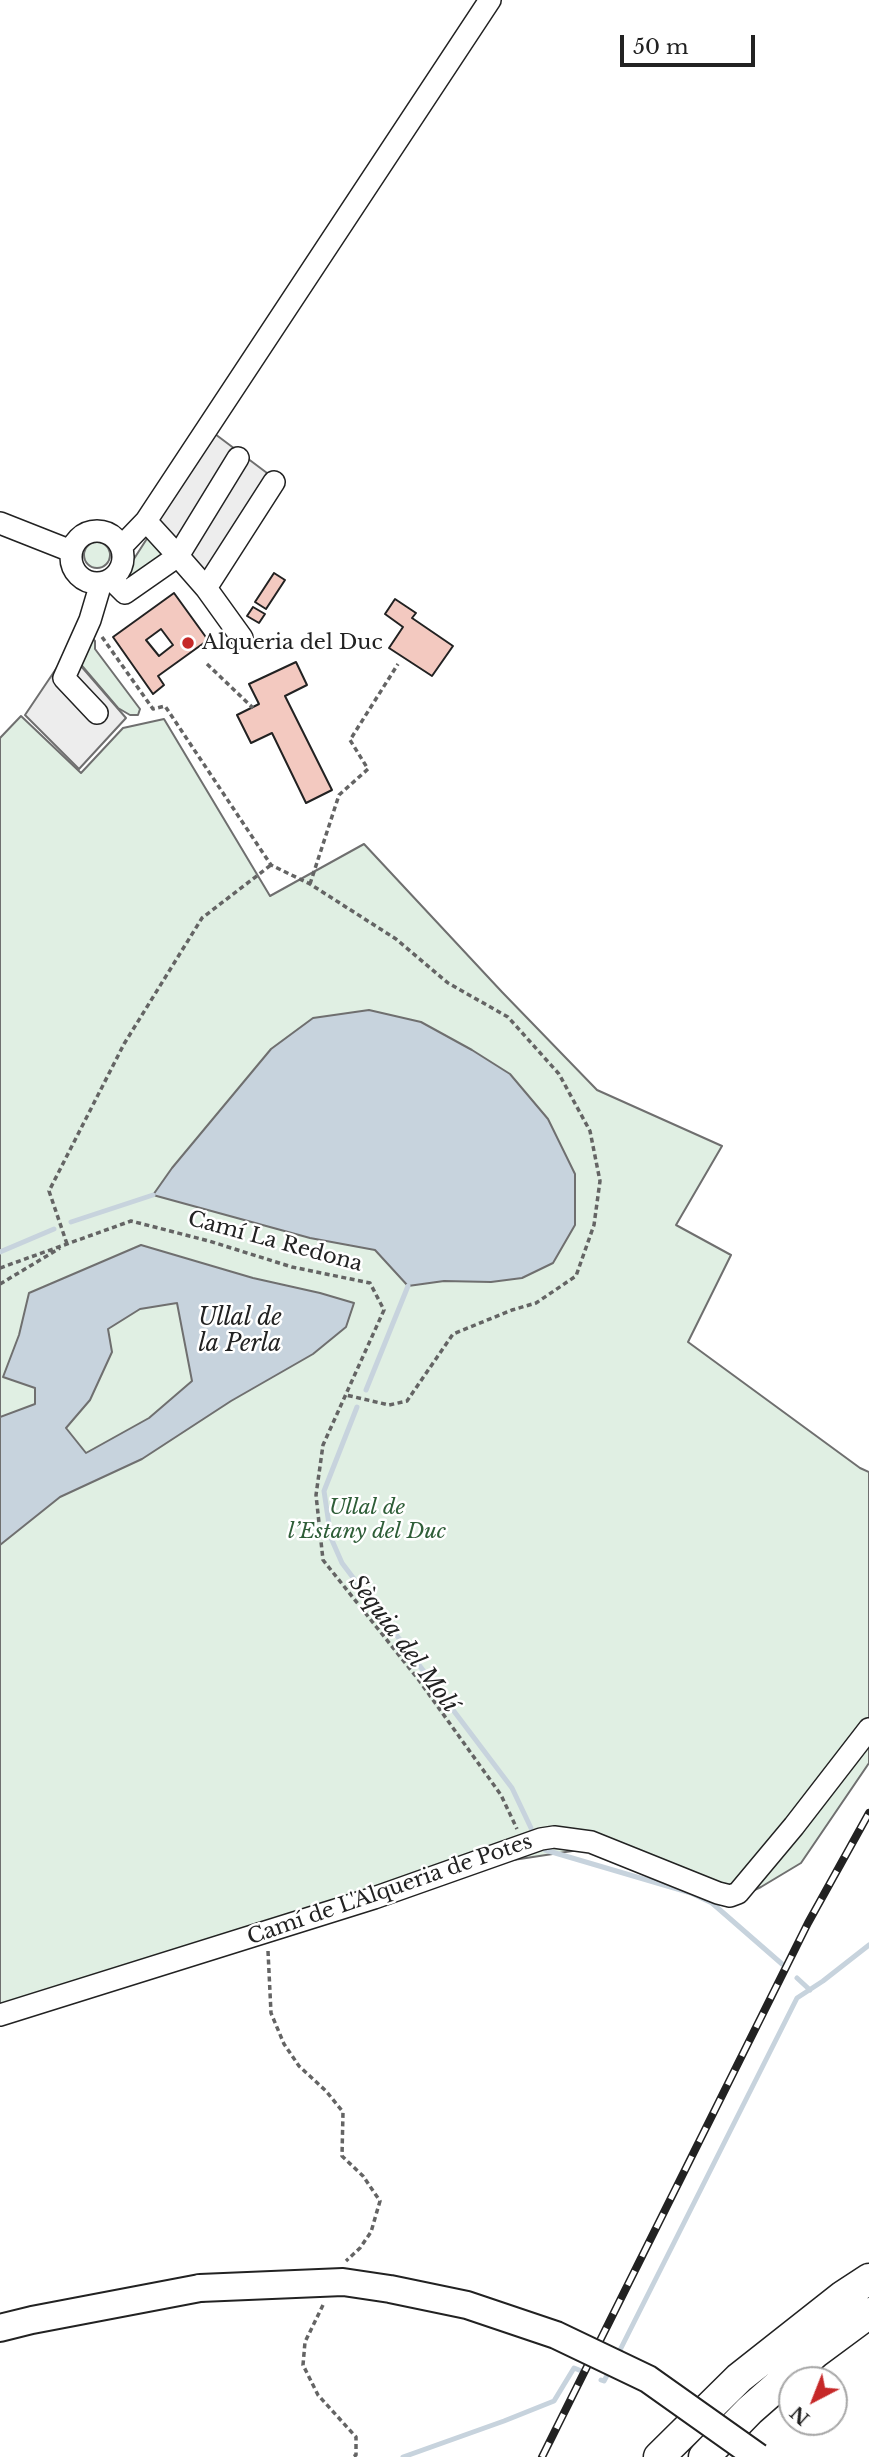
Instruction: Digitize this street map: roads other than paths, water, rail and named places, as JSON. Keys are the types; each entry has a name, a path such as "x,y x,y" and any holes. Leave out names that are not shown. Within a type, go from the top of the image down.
{"highway":[{"path":"659,2457 739,2378 843,2296 869,2279"},
{"path":"704,2457 750,2410 815,2353 869,2313"}],"main road":[{"path":"0,2328 32,2319 200,2288 343,2283 467,2305 556,2335 648,2379 758,2457"}],"street":[{"path":"121,547 146,521 490,0"},
{"path":"97,713 64,678 106,581 122,565 121,547 110,535 94,531 79,537 71,551 73,568 78,575 92,583 106,581 125,593 177,556 238,458"},
{"path":"206,588 274,482"},
{"path":"146,521 206,588 242,638"},
{"path":"0,523 71,551"},
{"name":"Camí de L'Alqueria de Potes","path":"0,2015 374,1898 525,1843 554,1837 591,1842 730,1896 738,1893 820,1795 869,1729"}],"water":[{"path":"369,1010 421,1022 472,1050 510,1074 548,1119 575,1174 575,1225 553,1263 522,1278 491,1282 444,1281 408,1286 375,1250 310,1238 153,1195 172,1168 271,1049 313,1018"},
{"name":"Ullal de la Perla","path":"141,1245 253,1278 354,1303 346,1327 313,1354 231,1401 142,1459 60,1497 0,1545 0,1417 35,1404 35,1388 3,1377 19,1335 29,1293","holes":["177,1303 192,1381 149,1418 86,1453 66,1428 90,1400 112,1352 108,1329 140,1309"]}],"waterway":[{"name":"Sèquia del Molí","path":"71,1222 153,1195"},
{"name":"Sèquia del Molí","path":"0,1252 54,1229"},
{"name":"Sèquia del Molí","path":"366,1390 408,1286"},
{"name":"Sèquia del Molí","path":"357,1407 324,1491 331,1538 342,1563 512,1788 531,1828"},
{"name":"Sèquia del Molí","path":"545,1850 691,1893 712,1903 782,1964"},
{"path":"617,2356 797,1998 869,1945"},
{"name":"Sèquia del Molí","path":"797,1978 810,1990"},
{"path":"403,2457 554,2401 574,2368 579,2370"},
{"path":"601,2380 604,2381 611,2368"}],"railway":[{"path":"542,2457 808,1923 869,1813"}],"place":[{"name":"Alqueria del Duc","path":"188,643"}],"park label":[{"name":"Ullal de l’Estany del Duc","path":"367,1520"}]}
